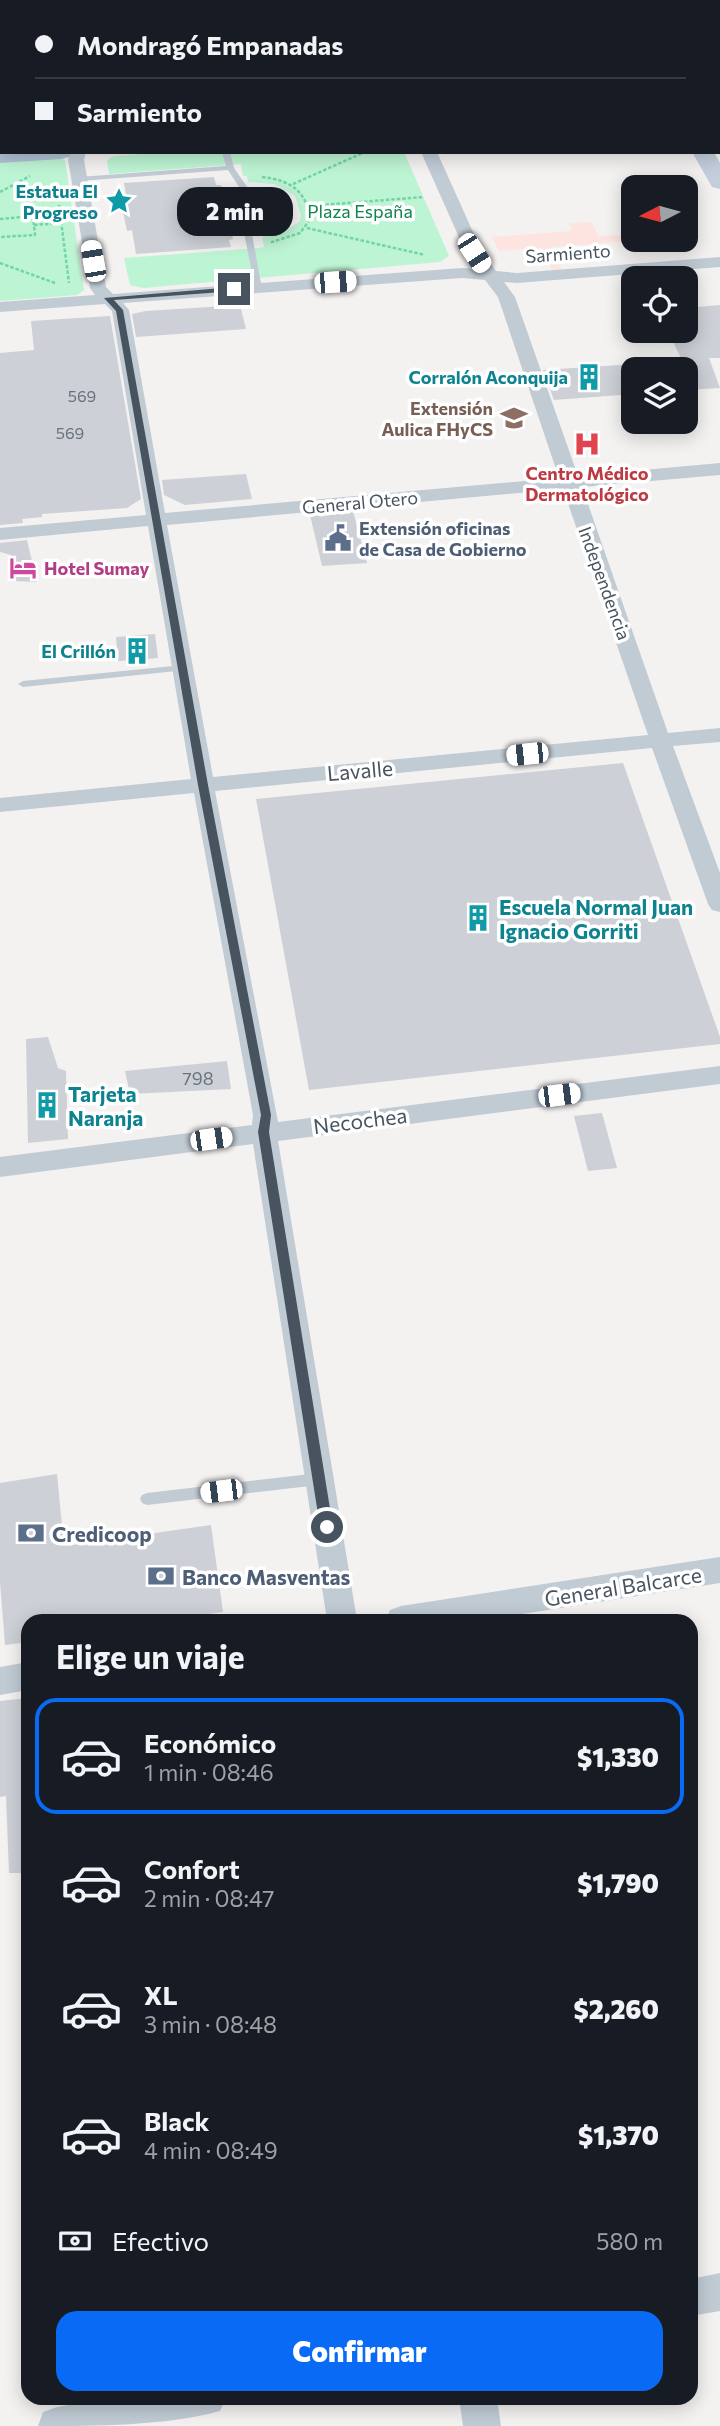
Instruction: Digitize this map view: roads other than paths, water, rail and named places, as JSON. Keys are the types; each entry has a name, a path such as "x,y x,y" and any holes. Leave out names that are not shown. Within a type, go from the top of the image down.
{"main road":[{"path":"0,156 30,154"},
{"path":"704,154 720,182"}],"street":[{"path":"78,154 79,179 103,293 120,310 203,785 266,1115 264,1132 341,1614"},
{"name":"Independencia","path":"430,154 474,253 506,297 569,483 720,904"},
{"name":"Sarmiento","path":"0,307 103,293 259,287 462,273 490,278 516,278 720,262"},
{"name":"General Otero","path":"0,534 720,469"},
{"name":"Lavalle","path":"0,805 720,735"},
{"name":"Necochea","path":"0,1167 720,1075"},
{"name":"General Balcarce","path":"439,1614 720,1570"},
{"path":"0,1681 21,1677"},
{"path":"698,2297 720,2292"},
{"path":"57,2426 170,2405"},
{"path":"479,2405 482,2426"}],"lane":[{"path":"226,154 230,168 245,191 254,229"},
{"path":"79,179 230,168"},
{"path":"245,191 271,198 275,221 248,233 259,287"},
{"path":"23,684 183,668"},
{"path":"147,1499 319,1479"}],"place":[{"name":"Estatua El Progreso","path":"119,201"},
{"name":"Corralón Aconquija","path":"589,377"},
{"name":"Extensión Aulica FHyCS","path":"514,418"},
{"name":"Centro Médico Dermatológico","path":"587,444"},
{"name":"Extensión oficinas de Casa de Gobierno","path":"338,538"},
{"name":"Hotel Sumay","path":"23,568"},
{"name":"El Crillón","path":"137,651"},
{"name":"Escuela Normal Juan Ignacio Gorriti","path":"478,918"},
{"name":"Tarjeta Naranja","path":"47,1105"},
{"name":"Credicoop","path":"31,1533"},
{"name":"Banco Masventas","path":"161,1576"}],"park label":[{"name":"Plaza España","path":"360,211"}]}
